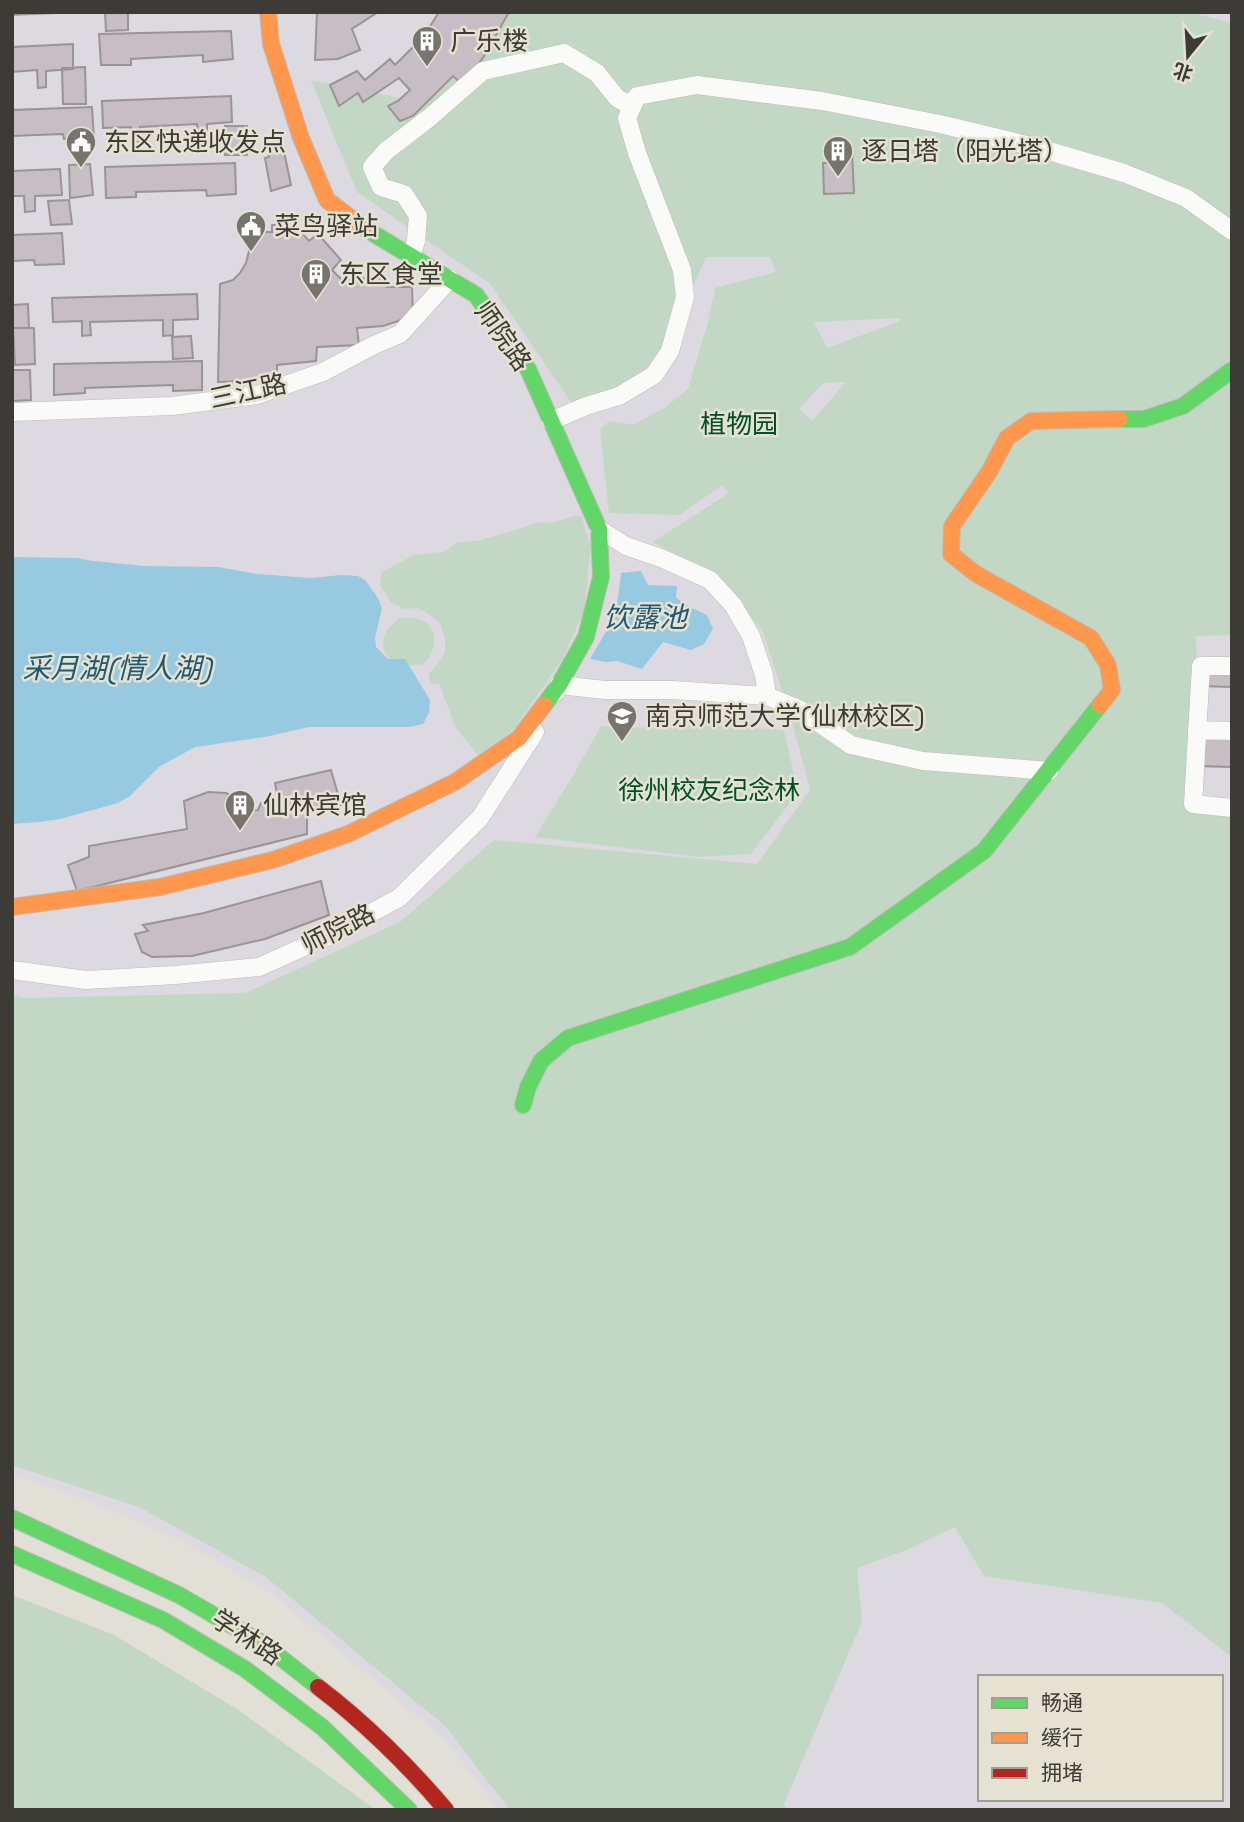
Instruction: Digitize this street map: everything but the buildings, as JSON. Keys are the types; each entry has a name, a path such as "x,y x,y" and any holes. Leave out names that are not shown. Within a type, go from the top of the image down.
{"street":[{"name":"师院路","path":"12,970 86,980 259,967 326,937 399,898 480,818 530,741 586,637 601,577 599,529 528,369 476,295 364,228 327,200 301,138 271,44 268,12"},
{"path":"411,256 416,241 418,216 404,194 381,187 372,167 386,151 483,71 564,53 597,73 617,98 632,106"},
{"path":"551,421 586,405 619,396 654,374 670,351 685,298 682,270 627,118 636,96 697,85 822,101 940,124 1035,147 1124,173 1186,198 1232,231"},
{"name":"三江路","path":"12,412 172,406 257,395 323,372 400,334 450,279"},
{"path":"523,1105 528,1087 541,1061 568,1038 850,947 984,851 1112,690 1108,665 1091,638 976,574 951,554 952,526 989,472 1007,439 1031,421 1144,419 1183,406 1232,370"},
{"path":"599,529 626,545 710,580 733,606 751,636 764,675 767,696"},
{"path":"1232,666 1201,666 1193,804 1232,808"},
{"name":"师院路","path":"12,907 160,887 273,860 348,834 455,782 519,738 559,685"},
{"path":"559,685 605,691 672,690 767,696 799,709 852,746 923,761 1049,771"},
{"path":"1197,730 1232,731"},
{"name":"学林路","path":"12,1518 179,1595 262,1643 342,1704 426,1786 446,1810"},
{"name":"学林路","path":"12,1553 163,1620 245,1669 322,1727 409,1810"}],"shaded area":[{"name":"南京师范大学(仙林校区)","path":"12,12 1232,12 1232,1810 499,1810 446,1741 272,1594 183,1541 89,1501 12,1474"}],"green space":[{"name":"南京师范大学(仙林校区)","path":"498,12 1187,12 1232,23 1232,635 1196,636 1201,806 1232,810 1232,1657 1162,1603 984,1576 955,1527 909,1549 857,1568 862,1622 784,1804 787,1810 510,1810 445,1726 266,1577 139,1507 12,1465 12,995 24,998 245,993 400,922 494,840 757,864 810,790 792,722 763,632 726,583 653,542 729,493 722,485 680,515 609,513 600,429 609,421 633,425 666,407 688,389 715,288 776,272 770,257 706,257 659,361 578,412 490,284 357,192 311,80 425,103","holes":["902,318 898,322 827,348 814,322","846,382 812,421 799,409 823,383"]},
{"path":"582,516 591,546 584,612 562,660 514,729 478,755 456,728 439,684 429,683 429,674 445,651 445,638 440,623 417,608 404,609 391,602 380,585 382,572 414,555 443,552 458,542 477,541 539,522 551,523"},
{"path":"399,618 418,619 432,629 433,649 422,666 398,664 387,656 384,650 385,634"},
{"name":"徐州校友纪念林","path":"710,725 784,730 798,792 751,854 699,857 535,837 601,726 624,728"},
{"path":"12,1595 114,1635 237,1709 376,1810 12,1810"}],"water":[{"name":"采月湖(情人湖)","path":"12,557 77,558 144,566 218,567 257,574 312,578 358,576 366,581 382,608 375,638 376,647 388,659 405,659 430,700 429,713 423,724 409,727 309,727 265,737 195,747 159,767 130,796 118,803 60,819 12,824"},
{"name":"饮露池","path":"641,571 648,585 677,586 676,598 707,615 713,629 704,644 691,650 663,642 642,669 617,661 590,659 611,623 621,573"}],"traffic: fast":[{"path":"364,228 476,295 528,369 599,529 601,577 586,637 559,685 544,705"},
{"path":"1119,419 1144,419 1183,406 1232,370"},
{"path":"523,1105 528,1087 541,1061 568,1038 850,947 984,851 1100,705"},
{"path":"12,1518 179,1595 262,1643 318,1687"},
{"path":"12,1554 163,1620 245,1669 322,1727 409,1810"}],"traffic: slow":[{"path":"268,12 271,44 301,138 327,200 364,228"},
{"path":"1100,705 1112,690 1108,665 1091,638 976,574 951,554 952,526 989,472 1007,438 1031,421 1119,419"},
{"path":"12,907 160,887 273,860 348,834 455,782 519,738 544,705"}],"traffic: jam":[{"path":"318,1687 385,1745 446,1810"}],"place":[{"name":"广乐楼","path":"427,68"},
{"name":"东区快递收发点","path":"81,169"},
{"name":"逐日塔（阳光塔）","path":"838,178"},
{"name":"菜鸟驿站","path":"251,253"},
{"name":"东区食堂","path":"316,301"},
{"name":"南京师范大学(仙林校区)","path":"622,743"},
{"name":"仙林宾馆","path":"240,832"}],"park label":[{"name":"植物园","path":"739,424"}]}
